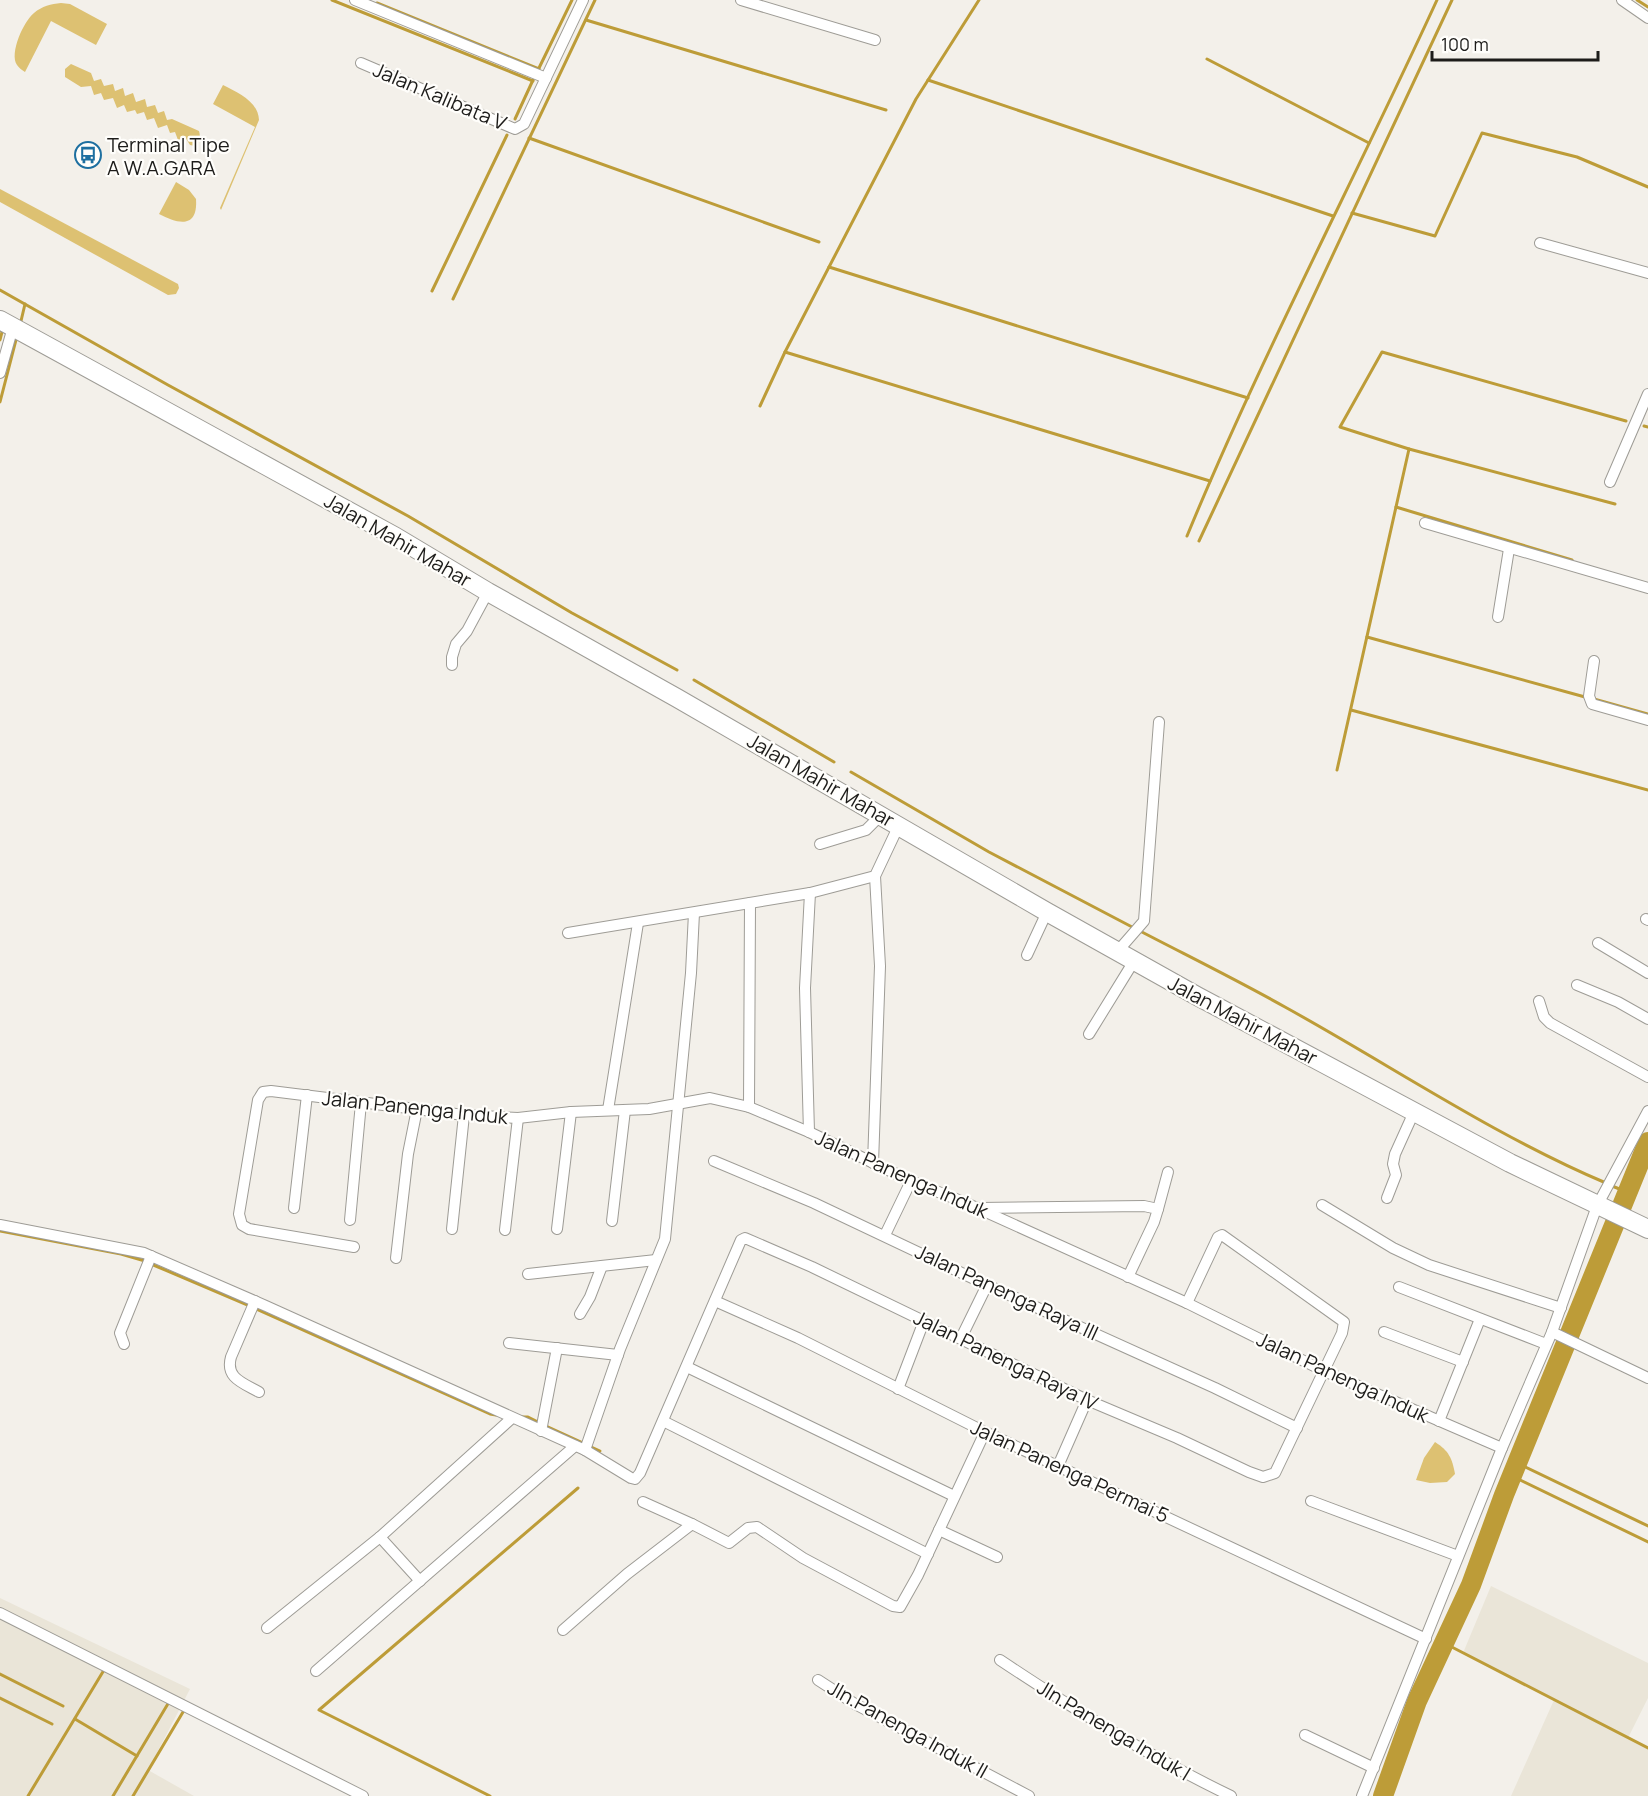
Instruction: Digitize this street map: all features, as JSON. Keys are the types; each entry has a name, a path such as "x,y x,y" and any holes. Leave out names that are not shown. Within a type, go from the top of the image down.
{"highway":[{"name":"Jalan Mahir Mahar","path":"6,324 396,537 1117,952 1510,1163 1640,1225"}],"street":[{"path":"355,0 546,78"},
{"name":"Jalan Kalibata V","path":"361,63 515,129 524,124 582,0"},
{"path":"741,0 875,40"},
{"path":"1622,0 1648,18"},
{"path":"1540,243 1648,273"},
{"path":"0,373 6,324"},
{"path":"1610,482 1648,394"},
{"path":"1425,523 1648,588"},
{"path":"1498,617 1509,549"},
{"path":"452,665 456,644 467,631 488,592"},
{"path":"1594,661 1589,696 1592,704 1648,720"},
{"path":"1117,952 1144,921 1159,722"},
{"path":"820,844 866,830 881,815"},
{"path":"873,1163 880,966 875,876 899,825"},
{"path":"568,933 810,893 875,876"},
{"path":"810,893 805,988 810,1132"},
{"path":"749,1107 750,903"},
{"path":"1027,955 1047,912"},
{"path":"316,1671 580,1448 666,1234 691,973 694,913"},
{"path":"608,1110 638,923"},
{"path":"1598,943 1648,973"},
{"path":"1089,1034 1134,961"},
{"path":"1577,985 1618,1002 1648,1019"},
{"path":"1539,1001 1544,1017 1550,1023 1648,1077"},
{"name":"Jalan Panenga Induk","path":"354,1247 249,1229 242,1225 239,1214 258,1100 261,1094 267,1091 464,1115 518,1118 571,1112 649,1109 710,1098 749,1107 810,1132 911,1181 1187,1303 1324,1371 1502,1448"},
{"path":"294,1208 307,1095"},
{"path":"350,1220 361,1102"},
{"path":"396,1258 408,1154 417,1109"},
{"path":"612,1221 625,1110"},
{"path":"1365,1795 1502,1448 1546,1344 1556,1334 1561,1308 1600,1207 1648,1111"},
{"path":"557,1229 571,1112"},
{"path":"1387,1198 1396,1175 1393,1164 1395,1154 1414,1112"},
{"path":"452,1229 464,1115"},
{"path":"505,1230 518,1118"},
{"name":"Jalan Panenga Raya III","path":"714,1161 885,1235 987,1285 1215,1388 1297,1428"},
{"path":"1128,1277 1154,1222 1168,1172"},
{"path":"885,1235 911,1181"},
{"path":"1322,1205 1393,1248 1430,1265 1561,1308"},
{"path":"976,1208 1144,1206 1158,1209"},
{"path":"0,1225 99,1243 151,1256 580,1448 635,1479 640,1473 716,1301"},
{"path":"1187,1303 1218,1237 1222,1235 1344,1322 1342,1333 1297,1428"},
{"name":"Jalan Panenga Raya IV","path":"716,1301 741,1240 745,1238 812,1267 1087,1400 1256,1475 1269,1476 1275,1473 1297,1428"},
{"path":"124,1344 120,1333 151,1256"},
{"path":"528,1274 656,1260"},
{"path":"580,1314 602,1266"},
{"path":"961,1338 987,1285"},
{"path":"1399,1287 1546,1344"},
{"path":"255,1301 231,1357 230,1367 236,1380 259,1392"},
{"name":"Jalan Panenga Permai 5","path":"716,1301 798,1338 985,1432 1426,1639"},
{"path":"1439,1420 1480,1319"},
{"path":"898,1389 924,1321"},
{"path":"1384,1332 1463,1362"},
{"path":"1556,1334 1648,1378"},
{"path":"510,1343 618,1355"},
{"path":"540,1431 557,1348"},
{"path":"687,1367 954,1496"},
{"path":"1058,1466 1087,1400"},
{"path":"267,1628 380,1537 512,1418"},
{"path":"663,1421 928,1554"},
{"path":"644,1502 729,1543 750,1527 757,1527 803,1558 897,1607 905,1601 985,1432"},
{"path":"1311,1501 1458,1556"},
{"path":"563,1630 627,1574 692,1524"},
{"path":"939,1530 997,1557"},
{"path":"380,1537 420,1581"},
{"path":"0,1613 363,1796"},
{"name":"Jln.Panenga Induk I","path":"1000,1660 1134,1745 1231,1796"},
{"name":"Jln.Panenga Induk II","path":"819,1680 855,1704 1029,1796"},
{"path":"1305,1736 1374,1768"}],"shaded area":[{"path":"61,3 70,4 107,24 96,45 51,21 25,72 15,60 16,45 22,30 37,11"},
{"path":"71,64 91,73 94,81 101,79 104,86 113,84 115,91 123,88 125,96 133,93 136,102 145,99 147,107 155,105 158,113 164,111 167,120 172,119 199,131 198,143 195,146 190,145 185,137 178,140 175,132 170,133 167,125 158,128 154,118 147,120 144,112 137,114 135,110 127,112 124,105 117,108 113,98 104,100 101,93 94,95 91,86 81,87 65,77 65,69"},
{"path":"223,85 251,103 258,113 259,120 221,210 255,127 213,104"},
{"path":"176,182 189,190 196,199 194,215 185,222 159,214"},
{"path":"0,189 178,284 176,294 168,295 0,202"},
{"path":"1435,1442 1449,1455 1455,1474 1447,1482 1430,1483 1416,1480 1424,1458"},
{"path":"1491,1586 1648,1663 1648,1698 1628,1738 1648,1748 1648,1796 1511,1796 1554,1700 1463,1653"},
{"path":"0,1598 190,1689 148,1770 194,1796 0,1796"}],"waterway":[{"path":"332,0 533,81"},
{"path":"539,68 572,0"},
{"path":"453,299 595,0"},
{"path":"760,406 785,352 916,99 979,0"},
{"path":"1187,536 1277,334 1437,0"},
{"path":"1199,541 1452,0"},
{"path":"1637,0 1648,7"},
{"path":"377,3 539,69"},
{"path":"586,20 886,110"},
{"path":"1207,59 1369,143"},
{"path":"515,119 533,80"},
{"path":"928,80 1333,216"},
{"path":"1352,213 1435,236 1482,133 1577,157 1648,187"},
{"path":"432,291 507,135"},
{"path":"529,138 819,242"},
{"path":"829,267 1248,398"},
{"path":"0,290 408,516 572,613 677,670"},
{"path":"21,321 25,304"},
{"path":"0,330 2,332 0,340"},
{"path":"0,402 16,340"},
{"path":"785,352 1210,481"},
{"path":"1409,449 1340,427 1382,352 1626,421"},
{"path":"1644,426 1648,427"},
{"path":"1337,770 1409,449 1615,504"},
{"path":"1396,507 1572,560"},
{"path":"1367,637 1585,697"},
{"path":"694,680 834,762"},
{"path":"1594,699 1648,714"},
{"path":"1351,710 1648,790"},
{"path":"851,772 989,852 1134,928"},
{"path":"1140,931 1285,1007 1523,1144 1606,1183"},
{"path":"1383,1796 1417,1701 1471,1585 1504,1495 1648,1142"},
{"path":"1612,1186 1627,1192"},
{"path":"0,1231 121,1254 145,1261"},
{"path":"1564,1334 1603,1236"},
{"path":"151,1264 250,1306"},
{"path":"256,1309 496,1415"},
{"path":"1384,1793 1416,1690 1490,1525 1561,1340"},
{"path":"521,1417 528,1417 540,1423"},
{"path":"546,1426 581,1442"},
{"path":"589,1446 600,1451"},
{"path":"1517,1463 1648,1526"},
{"path":"1512,1476 1648,1542"},
{"path":"490,1796 319,1710 578,1488"},
{"path":"1444,1643 1648,1748"},
{"path":"28,1796 104,1670 106,1671"},
{"path":"0,1674 63,1706"},
{"path":"0,1698 52,1724"},
{"path":"113,1796 169,1702"},
{"path":"133,1796 183,1712"},
{"path":"75,1719 137,1756"}],"place":[{"name":"Terminal Tipe A W.A.GARA","path":"88,155"}]}
